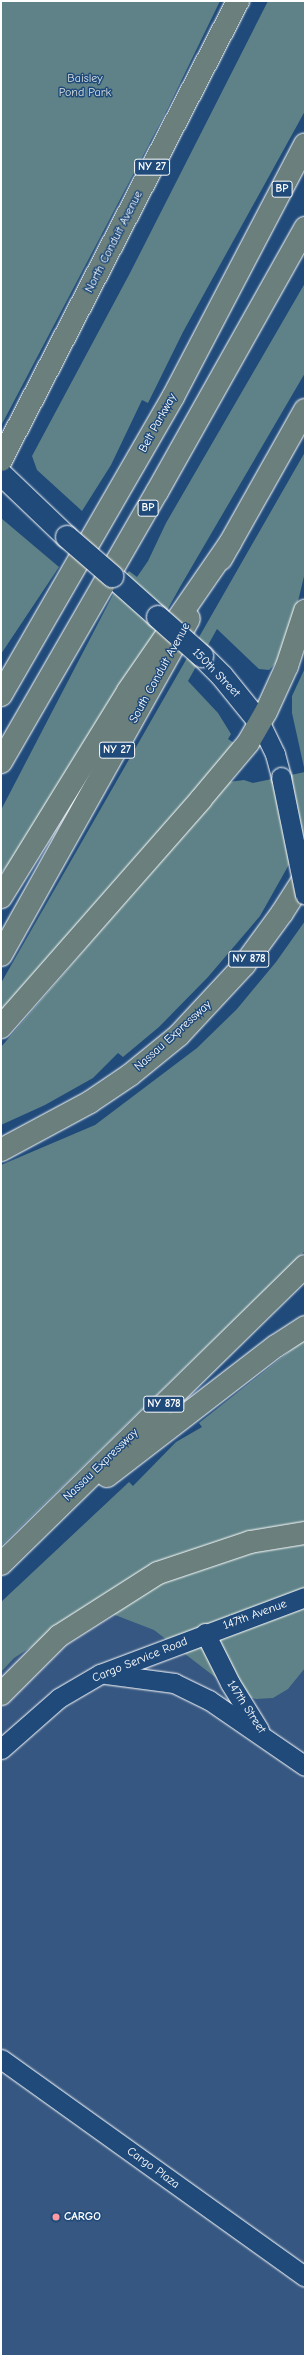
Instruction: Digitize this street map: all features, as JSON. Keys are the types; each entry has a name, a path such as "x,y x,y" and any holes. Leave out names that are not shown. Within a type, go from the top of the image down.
{"main road":[{"name":"North Conduit Avenue","path":"1,460 238,1"},
{"name":"Belt Parkway","path":"1,695 56,603 198,351 305,144"},
{"name":"BP","path":"1,762 153,499 305,228"},
{"name":"South Conduit Avenue","path":"1,955 147,698 230,543 305,410"},
{"name":"150th Street","path":"1,474 67,537 202,656 222,676 260,723"},
{"path":"1,897 128,691 230,543"},
{"path":"1,676 56,603"},
{"path":"1,1027 202,800 240,753 260,723 287,666 305,611"},
{"name":"Nassau Expressway","path":"1,1150 84,1106 130,1075 178,1034 244,965 282,913 305,877"},
{"name":"Nassau Expressway","path":"1,1564 300,1271"},
{"path":"38,1528 281,1343 305,1327"},
{"path":"1,1694 59,1636 158,1573 250,1542 305,1533"}],"street":[{"name":"150th Street","path":"260,723 275,754 305,895"},
{"name":"147th Avenue","path":"205,1634 305,1597"},
{"name":"Cargo Service Road","path":"1,1749 59,1698 100,1674 205,1634"},
{"name":"147th Street","path":"205,1634 230,1683 264,1736 305,1766"},
{"path":"100,1674 174,1683 209,1700 264,1736"},
{"name":"Cargo Plaza","path":"1,2059 305,2277"}],"shaded area":[{"path":"305,1391 305,2356 1,2356 1,1654"}],"green space":[{"name":"Baisley Pond Park","path":"1,1 220,1 168,108 2,424"},
{"path":"268,1 305,1 305,111 183,332 148,403 142,400 111,465 82,511 37,470 32,456 130,273"},
{"path":"305,283 305,373 180,587 123,690 27,843 1,873 1,810 118,585 129,571 137,577 148,561 166,523"},
{"path":"305,452 305,572 290,635 278,661 269,670 259,669 217,629 188,681 218,713 231,734 228,739 234,743 210,775 1,1015 1,983"},
{"path":"1,518 59,567 1,654"},
{"path":"305,668 305,772 292,713 292,696"},
{"path":"305,772 305,836 260,916 208,977 159,1027 123,1057 118,1053 93,1078 45,1105 1,1125 1,1047 228,782 244,780 253,783"},
{"path":"305,921 305,1251 1,1546 1,1165 95,1125 197,1048 237,1009 276,962"},
{"path":"305,1339 305,1668 288,1689 273,1698 256,1699 237,1694 154,1630 115,1615 72,1621 14,1658 1,1672 1,1602 129,1482 133,1486 176,1442 202,1427 199,1423"}],"place":[{"name":"CARGO","path":"56,2217"}]}
